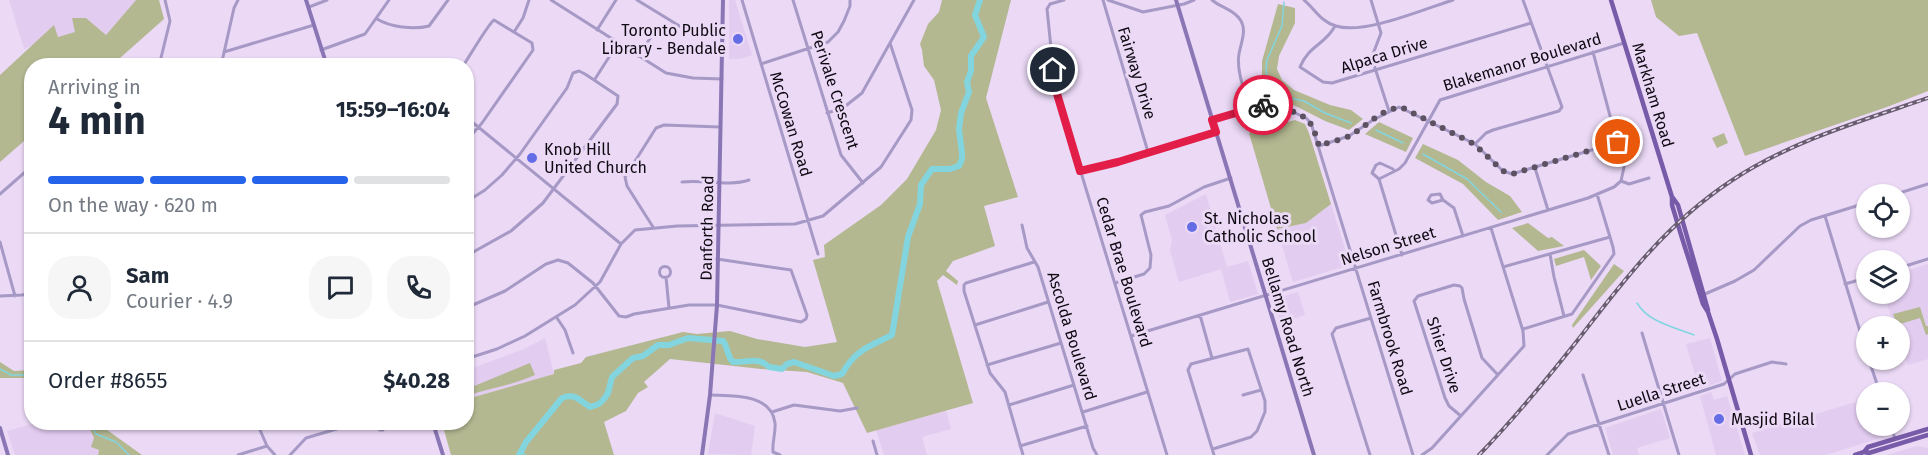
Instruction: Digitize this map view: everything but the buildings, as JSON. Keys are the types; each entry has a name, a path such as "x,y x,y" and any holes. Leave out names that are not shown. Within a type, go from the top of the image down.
{"main road":[{"path":"306,0 324,58"},
{"name":"Danforth Road","path":"702,455 710,395 717,305 723,0"},
{"name":"Markham Road","path":"1611,0 1685,237 1703,304 1708,312"},
{"name":"Bellamy Road North","path":"1177,2 1314,455"},
{"name":"Markham Road","path":"1685,237 1705,294 1708,312 1752,454"},
{"path":"0,428 8,455"},
{"path":"1855,455 1869,453 1928,429"},
{"path":"435,430 443,455"},
{"path":"1896,442 1928,435"}],"street":[{"path":"161,58 170,21 165,0"},
{"path":"223,58 234,8 238,0"},
{"path":"309,7 327,0"},
{"path":"321,50 360,37 377,19 389,0"},
{"path":"377,19 387,25 429,26 448,0"},
{"path":"514,32 523,18 529,0"},
{"path":"551,0 671,75 722,79"},
{"path":"597,30 616,0"},
{"path":"637,0 686,30 722,32"},
{"name":"McCowan Road","path":"742,0 818,254"},
{"name":"Perivale Crescent","path":"793,0 841,155 863,183"},
{"path":"761,64 808,50 832,39 848,14 850,0"},
{"path":"827,113 843,108 862,93 914,0"},
{"name":"Cedar Brae Boulevard","path":"1064,0 1048,6 1053,80 1167,455"},
{"name":"Fairway Drive","path":"1103,0 1148,153"},
{"path":"1108,0 1143,12 1177,2 1185,4 1194,0"},
{"path":"1212,0 1232,12 1242,24 1244,30 1238,68 1250,108"},
{"path":"1304,0 1321,18 1335,26 1348,28 1378,23 1433,4 1453,0"},
{"path":"1371,0 1381,33 1373,58 1389,111"},
{"path":"1474,144 1493,130 1560,111 1562,107 1548,66 1538,46 1524,0"},
{"path":"468,58 491,21 496,20 532,43 533,50 474,132"},
{"name":"Alpaca Drive","path":"1335,26 1327,38 1308,52 1300,68 1323,82 1332,84 1531,23"},
{"path":"224,52 314,25"},
{"path":"638,56 651,37"},
{"path":"595,79 618,43"},
{"path":"474,356 510,343 557,318 596,287 621,244 635,230 718,224 791,224 822,216 881,167 911,117 912,110 890,43"},
{"name":"Blakemanor Boulevard","path":"1379,179 1399,169 1405,163 1437,104 1445,97 1624,44"},
{"path":"1593,52 1624,167 1621,182"},
{"path":"474,196 494,182 517,158 558,102 573,73 579,71 616,94 618,102 543,203 511,231 474,252"},
{"name":"Farmbrook Road","path":"1212,120 1275,103 1306,118 1313,127 1413,455"},
{"path":"1319,146 1349,136 1366,124 1399,107 1474,144 1505,172 1512,174 1618,142"},
{"path":"474,123 621,244"},
{"path":"653,227 625,180 627,172 656,128 664,125 721,127"},
{"path":"1080,171 1216,132"},
{"path":"1394,170 1380,163 1376,165 1372,173 1379,179 1402,255"},
{"path":"1535,168 1548,210"},
{"path":"0,194 24,173"},
{"path":"1115,283 1144,274 1150,268 1151,255 1141,215 1169,206 1204,186 1231,178"},
{"name":"Nelson Street","path":"1131,336 1491,228 1597,194 1621,182 1629,184 1649,178"},
{"path":"682,182 740,183 749,180"},
{"path":"1910,190 1928,184"},
{"path":"1443,200 1432,204 1428,200 1431,195 1440,194 1443,200 1454,207 1463,236"},
{"path":"1523,329 1572,314 1614,254 1597,194"},
{"path":"1705,294 1736,281 1754,270 1800,226 1856,206"},
{"path":"1825,216 1856,319"},
{"name":"Ascolda Boulevard","path":"1022,225 1027,248 1038,267 1097,455"},
{"path":"1422,455 1432,448 1524,346 1523,329 1491,228"},
{"path":"1503,267 1610,237"},
{"path":"0,242 15,296"},
{"path":"1550,254 1564,316"},
{"path":"474,305 505,291 546,264 558,260 568,263 596,287 619,316 626,317 700,304 717,305 801,322 806,319 807,315 791,270 717,259"},
{"path":"1910,265 1928,259"},
{"path":"1023,455 1005,392 992,377 987,365 964,285 1034,262"},
{"path":"666,276 669,308"},
{"path":"1845,284 1856,281"},
{"name":"Shier Drive","path":"1461,416 1449,406 1445,398 1414,304 1418,296 1460,285 1484,361 1498,375"},
{"path":"0,296 24,294"},
{"path":"975,325 1048,302"},
{"path":"1200,315 1212,358"},
{"path":"557,318 565,330 573,353"},
{"path":"1370,455 1332,332 1336,328 1371,318"},
{"path":"1642,333 1679,455"},
{"path":"987,365 1061,343"},
{"path":"1213,449 1256,434 1266,407 1248,349 1191,364 1188,370 1214,455"},
{"name":"Luella Street","path":"1547,455 1568,434 1724,384 1735,374 1772,362 1786,364"},
{"path":"1583,375 1609,455"},
{"path":"1009,405 1074,385"},
{"path":"1243,395 1261,390"},
{"path":"1083,412 1147,392"},
{"path":"710,395 755,399 766,405 772,412 775,422 773,452 780,455"},
{"path":"772,412 795,405 844,411 857,408"},
{"path":"1020,446 1087,426"},
{"path":"260,430 267,446 275,455"},
{"path":"290,455 306,438 333,430"},
{"path":"1894,436 1896,442"},
{"path":"873,441 877,455"},
{"path":"238,455 267,446"}],"shaded area":[{"path":"9,0 136,0 106,35 86,18 72,18 76,32 57,37 54,26 33,45 24,49"},
{"path":"729,0 735,0 752,55 741,59 729,59"},
{"name":"St. Nicholas Catholic School","path":"1206,194 1227,267 1248,261 1258,294 1230,302 1221,269 1179,282 1170,251 1172,240 1165,215"},
{"path":"1331,204 1350,265 1293,282 1277,229 1306,223"},
{"path":"1928,264 1928,359 1910,364 1910,316 1891,316 1887,304 1910,304 1910,270"},
{"path":"1298,292 1305,315 1280,323 1274,299"},
{"path":"545,338 554,374 474,397 474,367 524,349"},
{"path":"1710,338 1722,381 1699,389 1686,344"},
{"path":"1711,392 1714,400 1727,396 1745,455 1716,455 1700,396"},
{"path":"1856,402 1856,436 1887,436 1825,455 1760,455 1752,433"},
{"path":"1661,409 1670,438 1637,448 1639,455 1613,455 1605,428"},
{"path":"946,411 951,429 922,437 927,455 884,455 876,430"},
{"path":"715,413 755,426 751,455 708,454"},
{"path":"24,426 24,430 90,430 99,450 98,455 15,455 7,431"},
{"path":"1917,446 1928,448 1928,455 1887,455"}],"green space":[{"path":"136,0 159,0 164,19 120,58 24,58 24,141 0,162 0,75 54,25 58,37 75,32 72,18 86,18 106,35"},
{"path":"942,0 1011,0 986,98 1018,197 984,206 995,246 953,261 946,271 958,281 957,285 943,275 937,281 973,403 867,433 843,383 807,372 670,359 644,382 648,387 638,393 626,411 604,422 614,455 451,455 444,430 474,430 474,397 554,374 554,370 581,363 586,357 683,332 697,334 730,331 757,339 805,347 837,342 813,260 825,257 824,245 881,205 907,179 936,130 941,110 934,80 924,66 920,44 928,24 939,12"},
{"path":"1651,0 1928,0 1928,91 1745,156 1697,33 1679,36 1656,17"},
{"path":"1278,4 1295,8 1295,23 1279,56 1277,69 1282,80 1294,90 1330,105 1351,110 1363,119 1349,130 1325,121 1268,92 1262,81 1262,61"},
{"path":"1295,120 1305,124 1309,133 1331,204 1306,223 1277,229 1249,133"},
{"path":"1379,122 1413,138 1406,152 1365,134"},
{"path":"1724,133 1728,143 1717,148 1712,138"},
{"path":"1423,144 1458,160 1486,182 1510,196 1522,212 1498,220 1463,184 1415,158"},
{"path":"1528,223 1548,238 1552,237 1564,246 1538,251 1512,228"},
{"path":"1584,250 1601,266 1591,280 1584,257 1556,266 1554,259"},
{"path":"1614,264 1624,271 1573,328 1572,325"},
{"path":"1920,307 1926,326 1928,326 1928,334 1926,335 1920,318 1910,321 1910,316 1894,316 1893,314"},
{"path":"0,362 14,371 24,370 24,378 0,378"},
{"path":"530,363 535,375 474,394 474,386"},
{"path":"90,430 107,430 142,455 98,455 99,450 91,447 94,438"}],"waterway":[{"path":"519,455 526,442 562,398 574,397 590,407 599,404 608,393 612,377 633,358 643,356 658,345 669,345 688,338 723,341 733,362 756,361 769,367 782,369 794,362 834,376 842,374 857,354 892,335 908,237 920,204 921,185 932,169 950,169 959,166 962,159 959,129 961,113 969,92 967,82 971,71 971,56 984,37 975,15 980,0"},
{"path":"1284,2 1282,26 1267,60 1267,78 1273,89 1288,98 1304,101 1325,113 1351,123"},
{"path":"1376,130 1403,143"},
{"path":"1423,154 1467,179 1501,212"},
{"path":"1637,303 1642,310 1655,319 1694,335"},
{"path":"0,369 11,375 24,375"},
{"path":"94,430 96,434 116,442 129,455"},
{"path":"522,451 525,455"}],"railway":[{"path":"1479,455 1542,385 1647,254 1666,234 1708,198 1754,167 1802,143 1928,98"}],"way so far":[{"path":"1263,105 1275,103 1306,118 1313,127 1319,146 1349,136 1389,111 1399,107 1403,108 1474,144 1503,171 1512,174 1618,142"}],"place":[{"name":"Toronto Public Library - Bendale","path":"738,39"},
{"name":"Knob Hill United Church","path":"532,158"},
{"name":"St. Nicholas Catholic School","path":"1192,227"},
{"name":"Masjid Bilal","path":"1719,419"}],"route":[{"path":"1053,70 1053,80 1080,171 1118,162 1216,132 1212,120 1263,105"}]}
